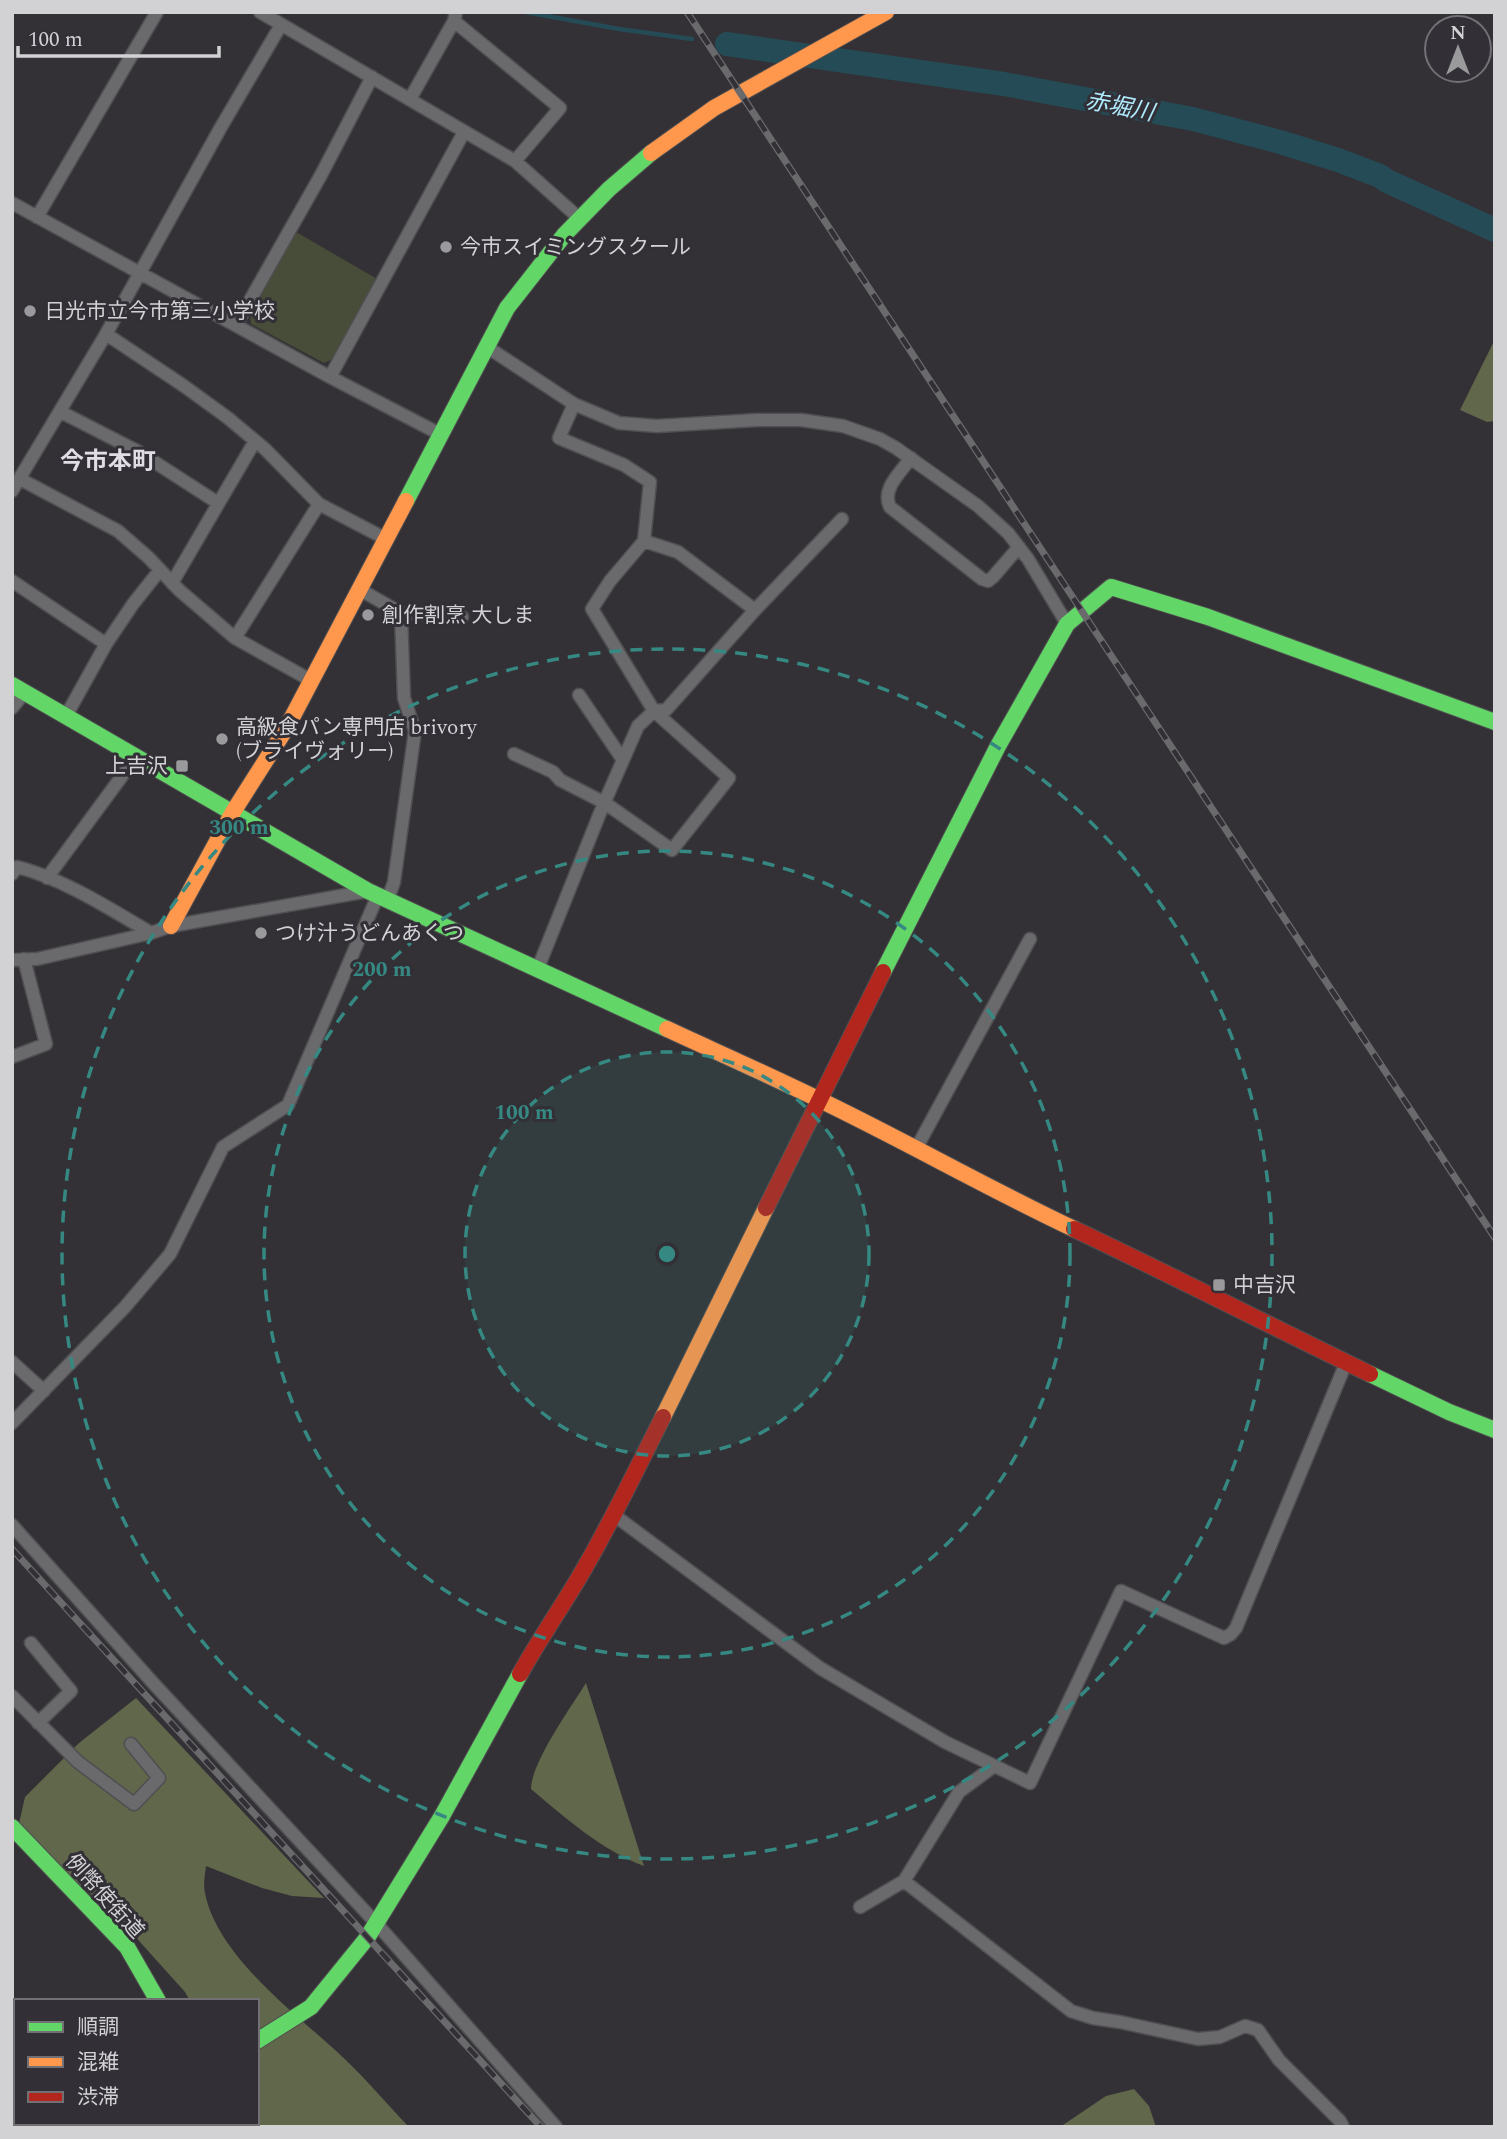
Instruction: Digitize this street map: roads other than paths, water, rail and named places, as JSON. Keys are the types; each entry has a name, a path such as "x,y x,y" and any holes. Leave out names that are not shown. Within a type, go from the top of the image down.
{"main road":[{"path":"171,926 233,812 287,727 507,308 536,266 579,218 624,175 682,128 886,12"},
{"path":"259,2040 311,2007 367,1938 442,1816 538,1641 583,1571 614,1515 998,746 1067,624 1111,587 1208,617 1495,722"},
{"path":"19,689 378,895 821,1100 917,1147 1019,1203 1346,1363 1449,1412 1495,1430"},
{"name":"例幣使街道","path":"12,1826 127,1947 157,1999"}],"street":[{"path":"37,217 158,12"},
{"path":"260,12 516,161 579,218"},
{"path":"410,99 455,17 560,108 516,161"},
{"path":"12,491 106,334 220,127 281,24"},
{"path":"236,325 321,175 372,77"},
{"path":"330,377 464,132"},
{"path":"12,203 440,434"},
{"path":"106,334 184,386 255,441 319,504 386,539"},
{"path":"487,347 574,404 629,425 780,419 821,422 862,431 880,439 911,458 991,517 1019,547 1067,624"},
{"path":"514,754 553,772 560,780 605,803 672,850 729,778 654,711 592,609 610,581 644,541 650,482 624,466 559,438 574,404"},
{"path":"61,412 139,452 218,503"},
{"path":"172,583 255,441"},
{"path":"911,458 888,490 887,500 890,507 982,579 993,577 1019,547"},
{"path":"20,479 118,531 235,638 312,681"},
{"path":"235,638 319,504"},
{"path":"538,968 638,726 654,711 666,710 755,610 842,519"},
{"path":"644,541 678,552 755,610"},
{"path":"66,716 106,644 160,570"},
{"path":"12,581 106,644"},
{"path":"359,590 401,613 462,617"},
{"path":"12,1423 125,1307 170,1254 223,1147 288,1105 378,895 394,882 415,731 404,698 401,613"},
{"path":"12,708 19,689"},
{"path":"579,695 623,760"},
{"path":"47,878 136,757"},
{"path":"12,874 18,867 36,872 109,908 151,933"},
{"path":"12,1057 46,1044 18,960 37,959 171,926 378,895"},
{"path":"917,1147 1030,939"},
{"path":"12,1362 44,1391"},
{"path":"614,1515 820,1668 944,1742 1031,1783 1121,1591 1224,1638 1236,1628 1346,1363"},
{"path":"12,1525 154,1684 376,1923 555,2127"},
{"path":"32,1643 71,1691 38,1723"},
{"path":"12,1696 78,1762 134,1804 159,1778 131,1744"},
{"path":"860,1907 904,1881 959,1792 995,1766"},
{"path":"904,1881 1070,2011 1198,2039 1220,2037 1245,2026 1258,2030 1279,2060 1343,2127"}],"waterway":[{"name":"赤堀川","path":"525,12 692,39"},
{"name":"赤堀川","path":"727,44 1004,84 1193,119 1338,160 1380,176 1495,230"}],"railway":[{"path":"687,12 1495,1238"},
{"path":"12,1549 541,2127"}],"place":[{"name":"今市スイミングスクール","path":"446,247"},
{"name":"日光市立今市第三小学校","path":"30,311"},
{"name":"創作割烹 大しま","path":"368,615"},
{"name":"高級食パン専門店 brivory (ブライヴォリー)","path":"222,739"},
{"name":"上吉沢","path":"182,766"},
{"name":"つけ汁うどんあくつ","path":"261,933"},
{"name":"中吉沢","path":"1219,1285"}],"district":[{"name":"今市本町","path":"108,461"}]}
